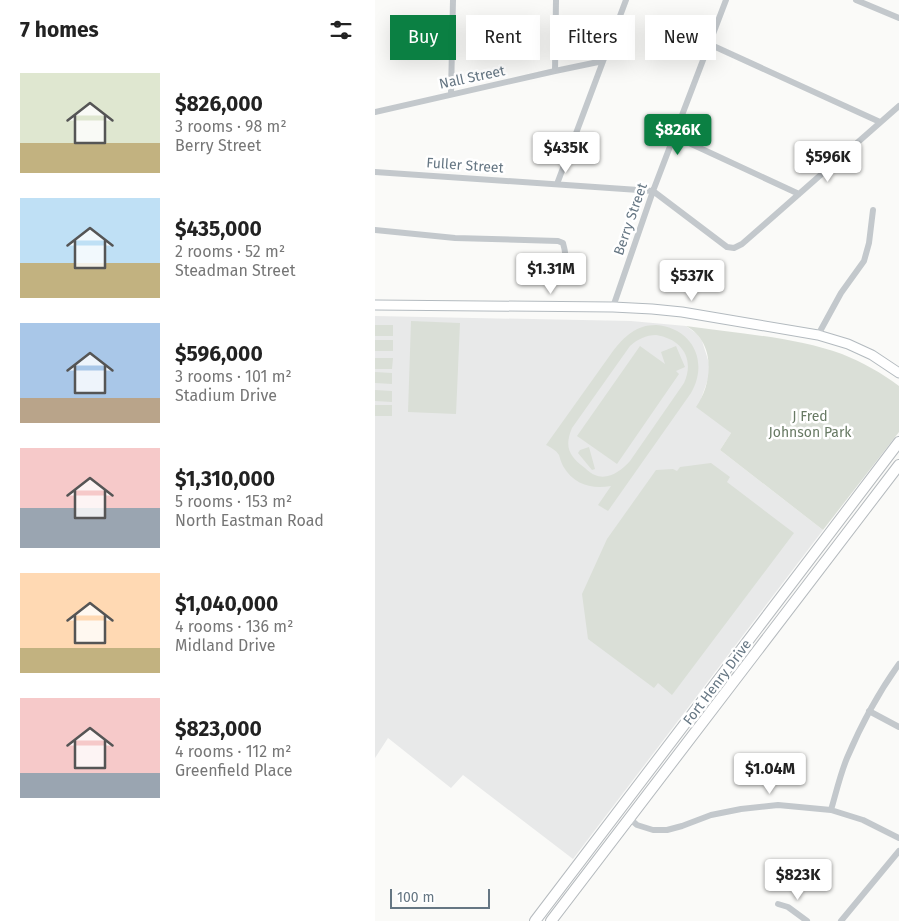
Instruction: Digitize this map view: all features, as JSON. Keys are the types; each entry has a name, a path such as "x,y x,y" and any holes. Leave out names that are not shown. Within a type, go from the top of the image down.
{"main road":[{"path":"375,304 652,308 682,312 818,335 848,344 872,356 899,374"},
{"name":"Fort Henry Drive","path":"535,921 899,442"},
{"name":"Fort Henry Drive","path":"551,921 899,465"}],"street":[{"path":"451,94 453,0"},
{"path":"555,71 556,0"},
{"path":"557,184 626,0"},
{"name":"Berry Street","path":"716,27 727,0"},
{"path":"856,0 899,18"},
{"path":"716,47 880,122"},
{"name":"Berry Street","path":"613,307 653,190 703,60"},
{"name":"Nall Street","path":"375,112 603,62"},
{"path":"653,190 727,246 734,248 742,244 899,106"},
{"path":"674,136 799,194"},
{"name":"Fuller Street","path":"375,172 653,190"},
{"path":"818,335 841,293 864,261 869,243 873,210"},
{"path":"375,230 455,238 558,240 563,243 566,252 567,268 561,282"},
{"path":"831,810 846,760 869,711 899,664"},
{"path":"869,711 899,727"},
{"path":"629,818 637,825 645,828 667,830 711,815 741,809 778,805 831,810 863,820 899,838"},
{"path":"841,921 899,851"},
{"path":"778,904 788,907 807,921"}],"shaded area":[{"path":"375,316 631,321 686,326 697,334 702,341 709,363 709,376 701,399 731,433 720,450 823,530 573,859 463,775 451,788 388,738 375,758"}],"green space":[{"path":"411,321 460,323 456,414 408,412"},
{"path":"375,325 393,325 393,336 375,336"},
{"path":"656,325 669,328 680,333 688,340 694,348 698,359 696,381 691,393 608,511 598,505 611,486 590,486 572,478 563,466 558,453 546,445 617,346 631,332","holes":["649,336 665,337 679,346 687,358 688,366 684,383 630,461 610,476 605,477 593,474 575,459 569,451 568,441 572,428 630,346 639,339"]},
{"name":"J Fred Johnson Park","path":"686,326 765,336 824,348 864,364 899,386 899,432 823,530 720,450 731,433 696,407 706,386 709,364 703,342 696,333"},
{"path":"375,340 393,340 393,351 375,351"},
{"path":"640,346 665,364 661,352 676,346 685,367 676,371 679,374 617,464 577,436"},
{"path":"375,358 393,358 392,369 375,369"},
{"path":"375,372 392,373 392,384 375,383"},
{"path":"375,390 392,391 392,402 375,401"},
{"path":"375,405 392,405 392,416 375,416"},
{"path":"589,447 595,469 592,470 578,453 580,450"},
{"path":"711,463 730,477 727,482 794,533 672,695 658,683 654,688 588,639 582,594 607,539 656,470 673,469 677,471 680,467"}]}
